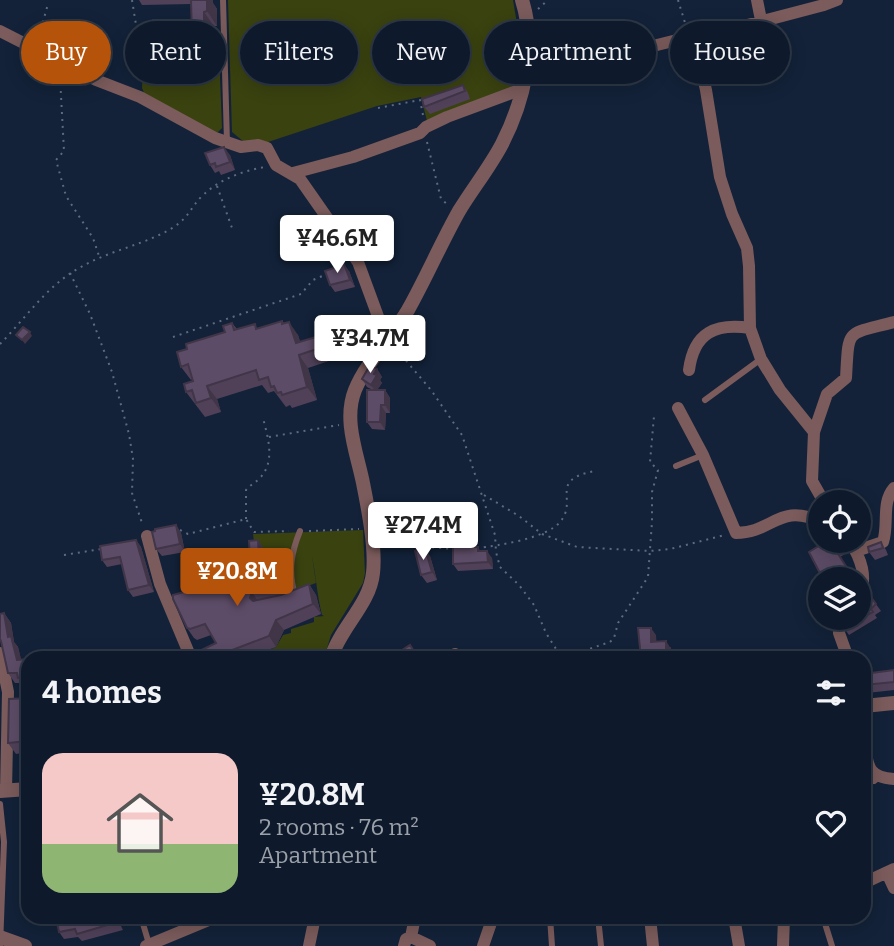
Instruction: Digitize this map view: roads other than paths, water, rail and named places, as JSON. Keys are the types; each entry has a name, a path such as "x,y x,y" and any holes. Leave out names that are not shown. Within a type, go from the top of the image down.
{"street":[{"path":"522,0 527,21"},
{"path":"757,0 761,20"},
{"path":"757,21 836,0"},
{"path":"0,31 96,80 140,97 215,138 241,147 258,145 267,148 276,165 300,179 358,262 388,339"},
{"path":"293,173 353,157 424,129 522,84"},
{"path":"334,651 371,584 373,572 370,531 351,425 351,403 355,390 408,310 459,211 501,146 514,120 524,84"},
{"path":"704,84 720,177 732,215 747,248 750,328 761,359 780,390 814,432"},
{"path":"817,490 812,481 814,432 827,394 846,378 848,340 853,333 894,322"},
{"path":"689,370 698,344 712,330 730,325 750,328"},
{"path":"678,408 703,455 736,533 758,530 791,515 808,516"},
{"path":"871,544 883,542 887,497 894,488"},
{"path":"147,536 160,584 188,651"},
{"path":"839,630 845,651"},
{"path":"0,653 8,692 2,795 21,791"},
{"path":"871,705 894,703"},
{"path":"871,771 878,778 894,779"},
{"path":"871,881 891,871 894,888"},
{"path":"148,945 199,924"},
{"path":"309,946 314,924"},
{"path":"413,924 407,942 430,946"},
{"path":"483,946 491,924"},
{"path":"651,924 653,946"},
{"path":"735,924 739,946"},
{"path":"783,946 784,924"},
{"path":"1,940 26,946"}],"lane":[{"path":"223,0 227,142"},
{"path":"705,400 761,359"},
{"path":"676,466 703,455"},
{"path":"295,595 290,578 291,564 300,531"},
{"path":"284,599 304,592"},
{"path":"871,781 878,778"},
{"path":"1,940 4,842 2,795"},
{"path":"143,924 148,945"},
{"path":"550,924 552,946"},
{"path":"599,924 601,946"},
{"path":"825,924 832,946"}],"water":[{"path":"152,19 194,19 194,21"}]}
